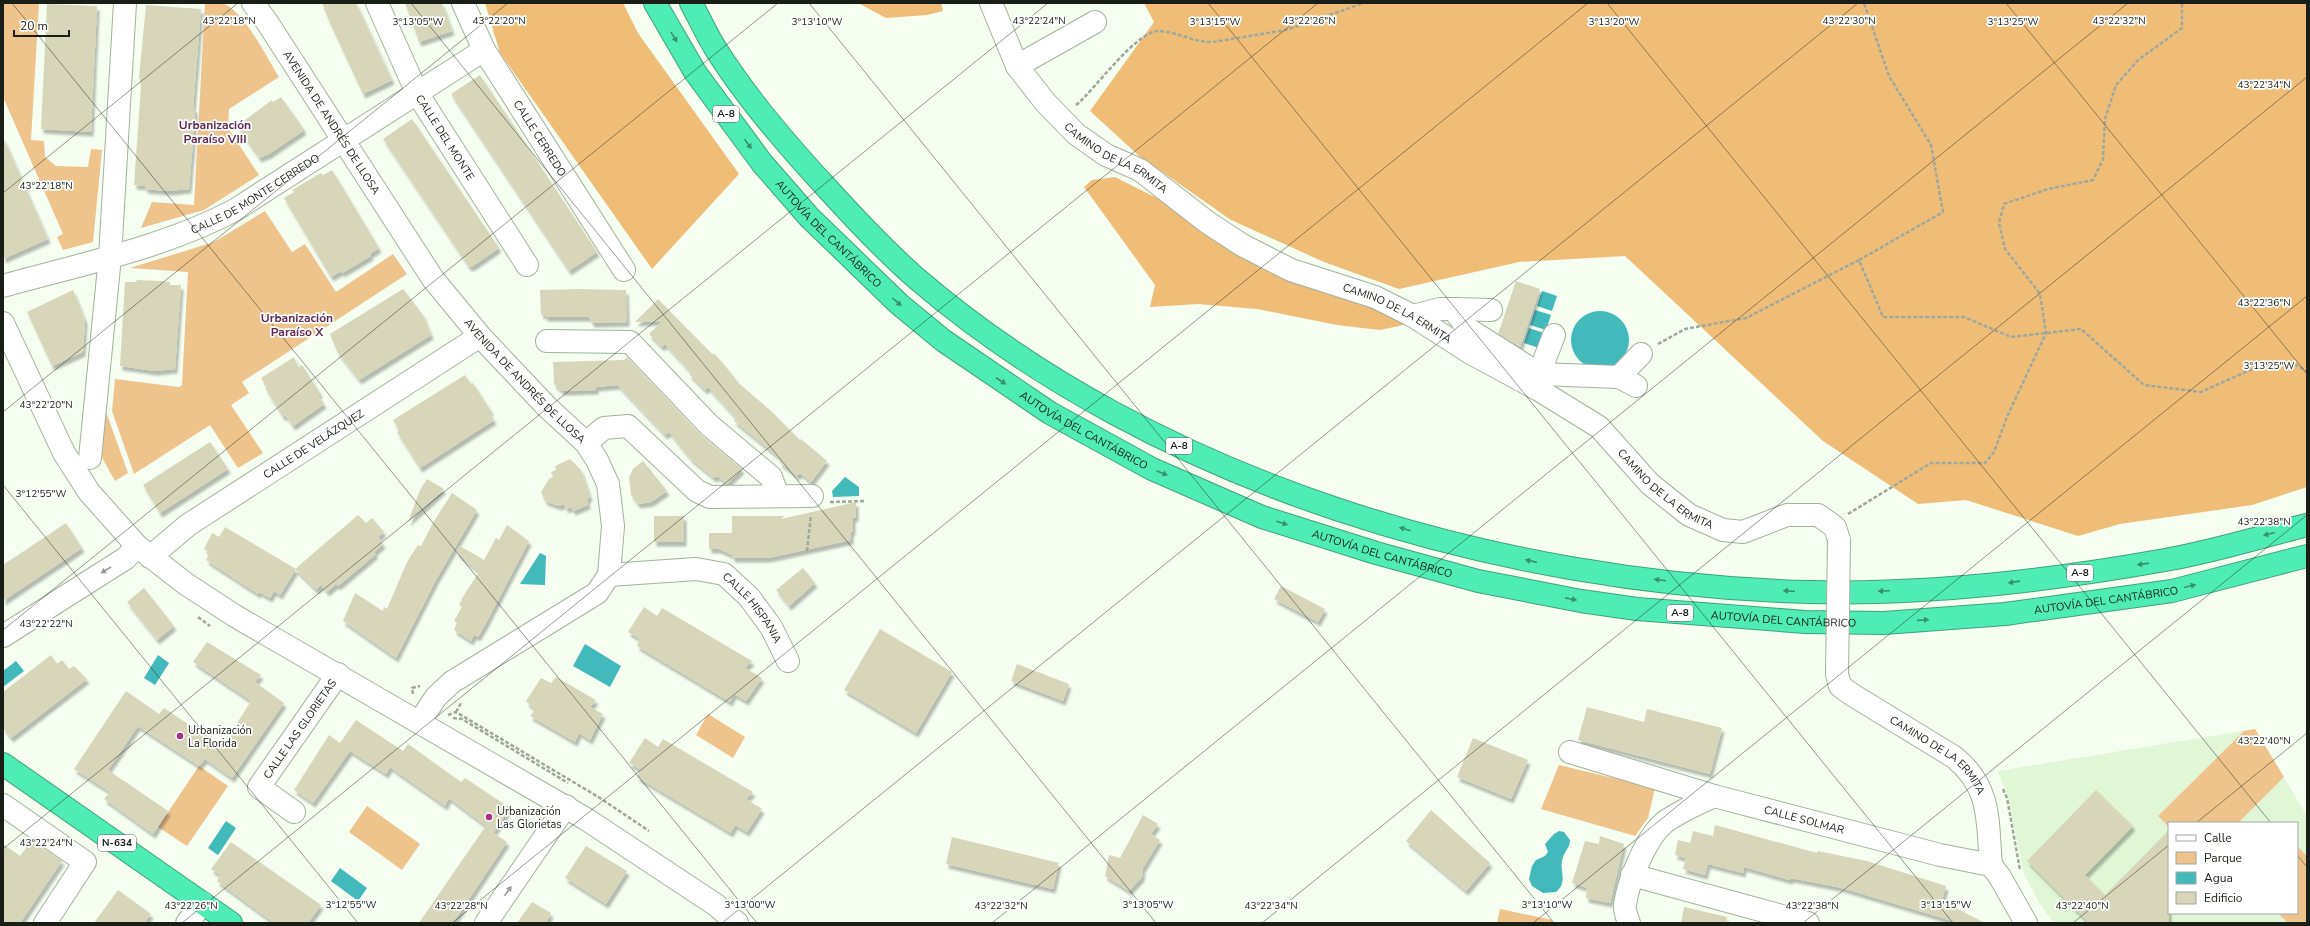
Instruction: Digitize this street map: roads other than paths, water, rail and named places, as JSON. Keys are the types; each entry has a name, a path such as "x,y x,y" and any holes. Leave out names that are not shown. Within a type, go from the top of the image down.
{"highway":[{"name":"AUTOVÍA DEL CANTÁBRICO","path":"655,3 695,72 762,163 809,217 899,304 944,342 1050,412 1152,469 1262,517 1376,553 1478,581 1581,601 1637,609 1805,622 1884,623 2005,614 2172,591 2307,556"},
{"name":"A-8","path":"691,3 717,51 788,147 875,241 958,313 1056,380 1151,434 1252,478 1354,514 1455,543 1556,566 1699,585 1807,592 1885,591 2002,584 2168,560 2307,525"},
{"name":"N-634","path":"3,764 230,923"}],"street":[{"path":"90,458 110,257 124,3"},
{"name":"AVENIDA DE ANDRÉS DE LLOSA","path":"253,3 433,279 480,336 547,407 586,443 597,460 608,484 613,526 609,575 597,593 452,682 426,711"},
{"name":"CALLE DEL MONTE","path":"377,3 417,93 527,265"},
{"name":"CALLE CERREDO","path":"463,3 484,50 624,270"},
{"name":"CAMINO DE LA ERMITA","path":"990,3 1017,66 1060,118 1076,134 1106,155 1140,170 1207,222 1242,246 1291,270 1375,297 1414,316 1469,352 1539,390 1599,427 1650,484 1689,515 1723,530 1743,532 1787,515 1818,514 1837,533 1837,674 1840,686 1954,757 1967,768 1978,785 1987,808 1991,865"},
{"path":"1017,66 1095,22"},
{"name":"CALLE DE MONTE CERREDO","path":"3,286 171,239 205,226 235,210 484,50"},
{"path":"1414,316 1440,309 1491,310"},
{"path":"1453,309 1468,329 1539,374 1627,381 1641,354"},
{"path":"3,323 64,453 90,492 144,552 186,584 235,616 338,674 426,711 716,905 737,923"},
{"path":"1539,374 1554,335"},
{"name":"CALLE DE VELÁZQUEZ","path":"3,636 126,558 144,552 188,525 480,336"},
{"path":"547,340 630,342 709,425 771,477 778,496"},
{"path":"586,443 604,428 628,426 697,491 710,497 778,496 816,502"},
{"name":"CALLE HISPANIA","path":"609,575 696,569 724,574 749,597 771,627 788,661"},
{"name":"CALLE LAS GLORIETAS","path":"294,812 259,787 338,674"},
{"path":"254,776 317,686"},
{"name":"CALLE SOLMAR","path":"1570,752 1714,796 1940,855 1991,865"},
{"path":"1629,923 1625,906 1632,875 1644,849 1663,823 1682,811 1714,796"},
{"path":"3,805 85,862 45,923"},
{"path":"486,923 566,806"},
{"path":"1991,865 2000,877 2026,923"},
{"path":"1632,875 1808,923"},
{"path":"188,923 203,903"}],"water":[{"path":"1542,291 1557,296 1552,311 1537,306"},
{"path":"1535,310 1551,315 1546,330 1530,325"},
{"path":"1600,311 1616,316 1624,324 1629,340 1624,356 1616,364 1600,369 1584,364 1576,356 1571,340 1576,324 1584,316"},
{"path":"1529,328 1544,333 1539,348 1524,343"},
{"path":"845,477 859,487 859,496 833,497 832,491"},
{"path":"540,553 546,556 545,585 520,584"},
{"path":"585,644 621,666 610,687 573,666"},
{"path":"158,655 169,663 155,685 144,678"},
{"path":"16,661 24,671 3,687 3,671"},
{"path":"226,821 236,828 218,855 208,848"},
{"path":"1559,831 1564,832 1570,840 1562,862 1562,884 1556,892 1543,893 1532,886 1529,879 1532,866 1536,860 1545,856 1548,852 1545,844 1554,834"},
{"path":"340,868 367,888 358,901 331,881"}],"place":[{"name":"Urbanización La Florida","path":"180,736"},
{"name":"Urbanización Las Glorietas","path":"489,817"}],"district":[{"name":"Urbanización Paraíso VIII","path":"215,132"},
{"name":"Urbanización Paraíso X","path":"297,325"}]}
